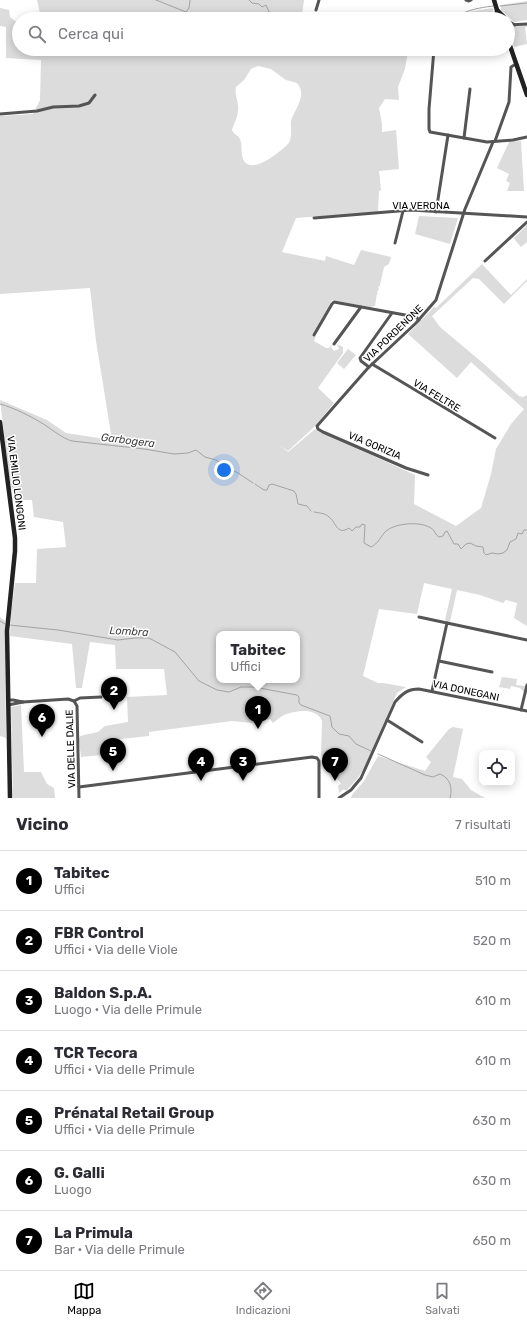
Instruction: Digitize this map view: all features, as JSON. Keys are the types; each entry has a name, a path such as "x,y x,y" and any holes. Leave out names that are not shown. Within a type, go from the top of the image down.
{"street":[{"path":"316,10 319,0"},
{"path":"466,0 471,0"},
{"path":"494,0 497,10"},
{"path":"515,25 527,24"},
{"path":"433,56 429,108 429,130 431,132 486,142 513,140 527,137"},
{"path":"513,56 524,80 527,95"},
{"name":"VIA PORDENONE","path":"317,428 319,423 371,366 419,320 438,296 464,213 509,102 511,67 516,64"},
{"path":"464,138 470,89"},
{"path":"0,114 31,112 53,107 79,106 89,103 95,95"},
{"path":"436,212 448,135"},
{"path":"395,243 404,211"},
{"name":"VIA VERONA","path":"314,218 404,211 527,217"},
{"path":"485,261 527,222"},
{"path":"314,335 333,302 416,317 419,320"},
{"path":"334,344 361,307"},
{"path":"371,366 361,362 360,358 392,313"},
{"name":"VIA FELTRE","path":"371,366 495,438"},
{"name":"VIA EMILIO LONGONI","path":"0,422 15,538 15,551 7,618 10,798"},
{"name":"VIA GORIZIA","path":"317,428 406,468 428,475"},
{"path":"419,617 527,640"},
{"path":"432,691 447,623"},
{"path":"439,661 492,672"},
{"path":"522,710 527,685"},
{"name":"VIA DONEGANI","path":"387,720 395,702 403,693 411,689 432,691 527,711"},
{"path":"8,703 68,699 74,701 80,698 101,697"},
{"name":"VIA DELLE DALIE","path":"74,701 77,706 79,798"},
{"path":"339,798 348,793 366,768 387,720 422,742"},
{"path":"79,787 312,757 317,758 319,761 319,798"},
{"path":"348,793 349,798"}],"shaded area":[{"path":"37,0 304,0 302,12 40,12"},
{"path":"527,1 527,20 515,22 515,12 503,12 501,10 501,5"},
{"path":"0,8 9,10 10,17 12,19 12,56 408,56 405,69 398,87 399,100 385,99 379,108 382,132 396,130 399,169 379,171 381,190 379,191 378,212 296,218 282,252 325,261 326,256 354,265 361,250 391,257 389,264 384,267 375,306 369,307 332,300 314,334 314,336 316,336 314,341 326,348 329,348 333,343 331,347 334,351 339,349 337,344 343,347 343,353 318,388 334,403 314,427 288,451 279,445 288,452 315,429 415,475 414,504 456,526 481,508 491,474 496,449 511,424 524,409 471,362 457,378 408,334 434,307 436,308 482,264 511,295 527,279 527,281 504,304 479,279 473,278 432,316 440,327 519,396 523,397 527,395 527,626 514,618 517,603 506,600 503,603 480,595 457,590 450,622 445,620 452,589 424,583 417,614 379,609 363,676 378,683 406,687 397,693 364,768 358,778 346,791 344,789 339,793 338,785 341,784 333,772 331,760 321,756 322,721 316,714 307,711 285,715 273,723 270,719 253,723 232,721 149,732 149,736 120,739 122,753 81,757 80,736 98,732 105,726 128,722 127,697 167,695 164,669 116,669 115,645 90,642 82,688 76,688 72,644 10,636 15,583 36,583 37,549 66,547 63,522 34,517 32,500 14,500 9,476 0,400 47,420 66,433 112,440 96,341 90,288 0,294 0,116 33,114 40,100 41,60 6,58 6,27 0,26","holes":["258,66 271,69 286,80 297,83 300,88 301,97 291,121 289,143 268,160 254,165 249,165 244,161 242,156 240,139 233,133 232,130 238,113 236,87 244,80 251,69"]},
{"path":"493,8 493,12 467,12"},
{"path":"527,25 527,27 525,27 527,44 515,47 515,26"},
{"path":"521,141 524,191 507,191 510,183 506,181 509,174 497,168 509,142"},
{"path":"419,216 458,218 450,244 415,234"},
{"path":"527,225 527,242 521,247 514,238"},
{"path":"348,349 356,355 344,369 337,363"},
{"path":"0,617 5,621 6,738 0,736"},
{"path":"502,677 517,679 516,685 525,686 524,692 520,688 511,686 510,689 499,687"},
{"path":"21,705 24,772 41,772 47,784 54,788 55,798 13,798 11,707"},
{"path":"453,727 463,729 453,777 462,779 471,790 485,798 351,798 364,781 378,756 425,771 431,762 426,757 449,729"}],"waterway":[{"path":"156,0 186,12 189,8 190,0"},
{"path":"249,0 252,3 259,4 262,7 266,5 269,12"},
{"path":"500,6 527,3"},
{"path":"465,12 493,6"},
{"name":"Garbogera","path":"0,404 29,416 61,436 72,441 174,454 188,453 196,450 205,457 216,460 253,483"},
{"name":"Garbogera","path":"255,484 264,490 267,490 269,485 272,484 294,491 298,504 307,506 311,511"},
{"name":"Garbogera","path":"314,512 322,513 327,516 339,529 342,530 349,528 352,531 356,527 360,527 362,524 365,525 364,543 371,547 378,542 390,528 408,524 421,524 431,528 439,537 443,536 447,531 454,544 458,544 461,549 466,544 470,543 483,547 486,555 492,553 498,554 507,550 510,542 516,539 518,533 522,534 524,530 527,530"},
{"name":"Lombra","path":"0,621 5,624"},
{"name":"Lombra","path":"9,625 58,630 118,640 149,638 175,652 199,681 217,690 229,692 241,687 254,687 297,695 301,705 330,716 332,727 339,734 349,736 356,744 371,751"},
{"name":"Lombra","path":"378,754 425,775 433,777 440,774 446,778 450,784 450,798"}],"place":[{"name":"FBR Control","path":"114,710"},
{"name":"Tabitec","path":"258,729"},
{"name":"G. Galli","path":"42,737"},
{"name":"Prénatal Retail Group","path":"113,771"},
{"name":"TCR Tecora","path":"201,781"},
{"name":"Baldon S.p.A.","path":"243,781"},
{"name":"La Primula","path":"335,781"}]}
